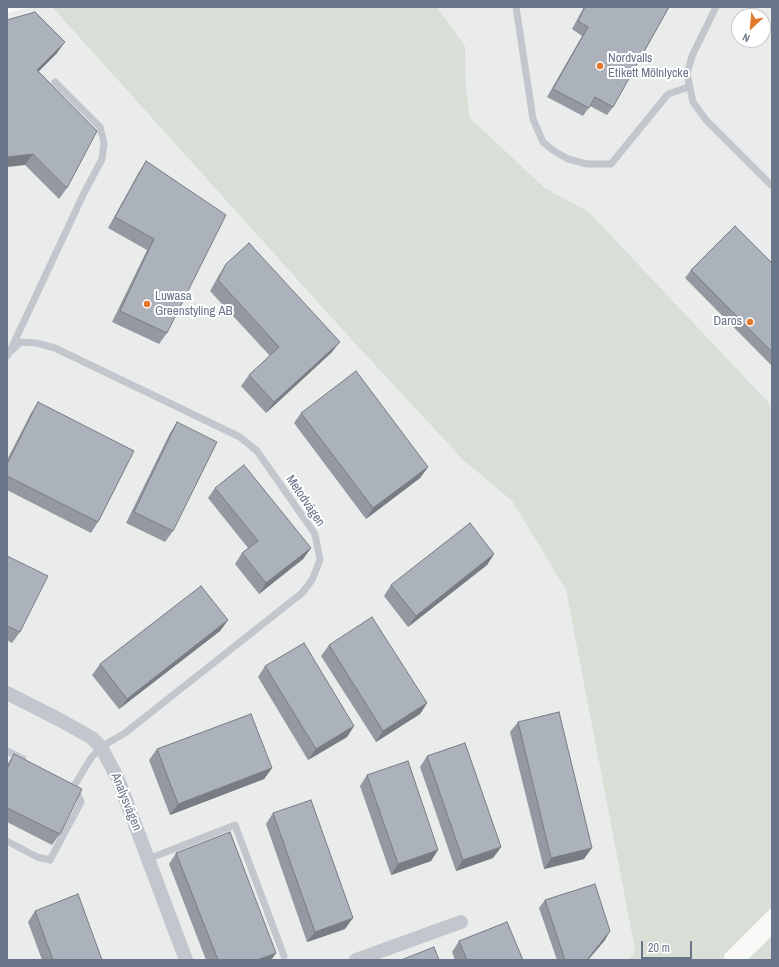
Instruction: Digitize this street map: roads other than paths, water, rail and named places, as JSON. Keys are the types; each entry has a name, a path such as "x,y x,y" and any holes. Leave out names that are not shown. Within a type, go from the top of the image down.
{"street":[{"name":"Analysvägen","path":"7,693 92,738 101,747 118,779 186,960"},
{"path":"356,960 461,922"}],"lane":[{"path":"516,7 533,119 543,142 554,151 568,159 587,164 611,164 668,94 689,86"},
{"path":"716,7 692,56 687,74 693,102 706,120 772,186"},
{"path":"8,355 84,193 102,159 104,143 100,126 54,82"},
{"name":"Metodvägen","path":"8,355 21,342 36,343 55,348 240,437 257,451 315,534 320,560 312,580 302,593 125,733 101,747"},
{"path":"7,841 38,857 50,860 81,802 71,784 101,747"},
{"path":"8,751 29,762"},
{"path":"148,859 235,825 284,956"}],"place":[{"name":"Nordvalls Etikett Mölnlycke","path":"600,66"},
{"name":"Luwasa Greenstyling AB","path":"147,304"},
{"name":"Daros","path":"750,322"}]}
